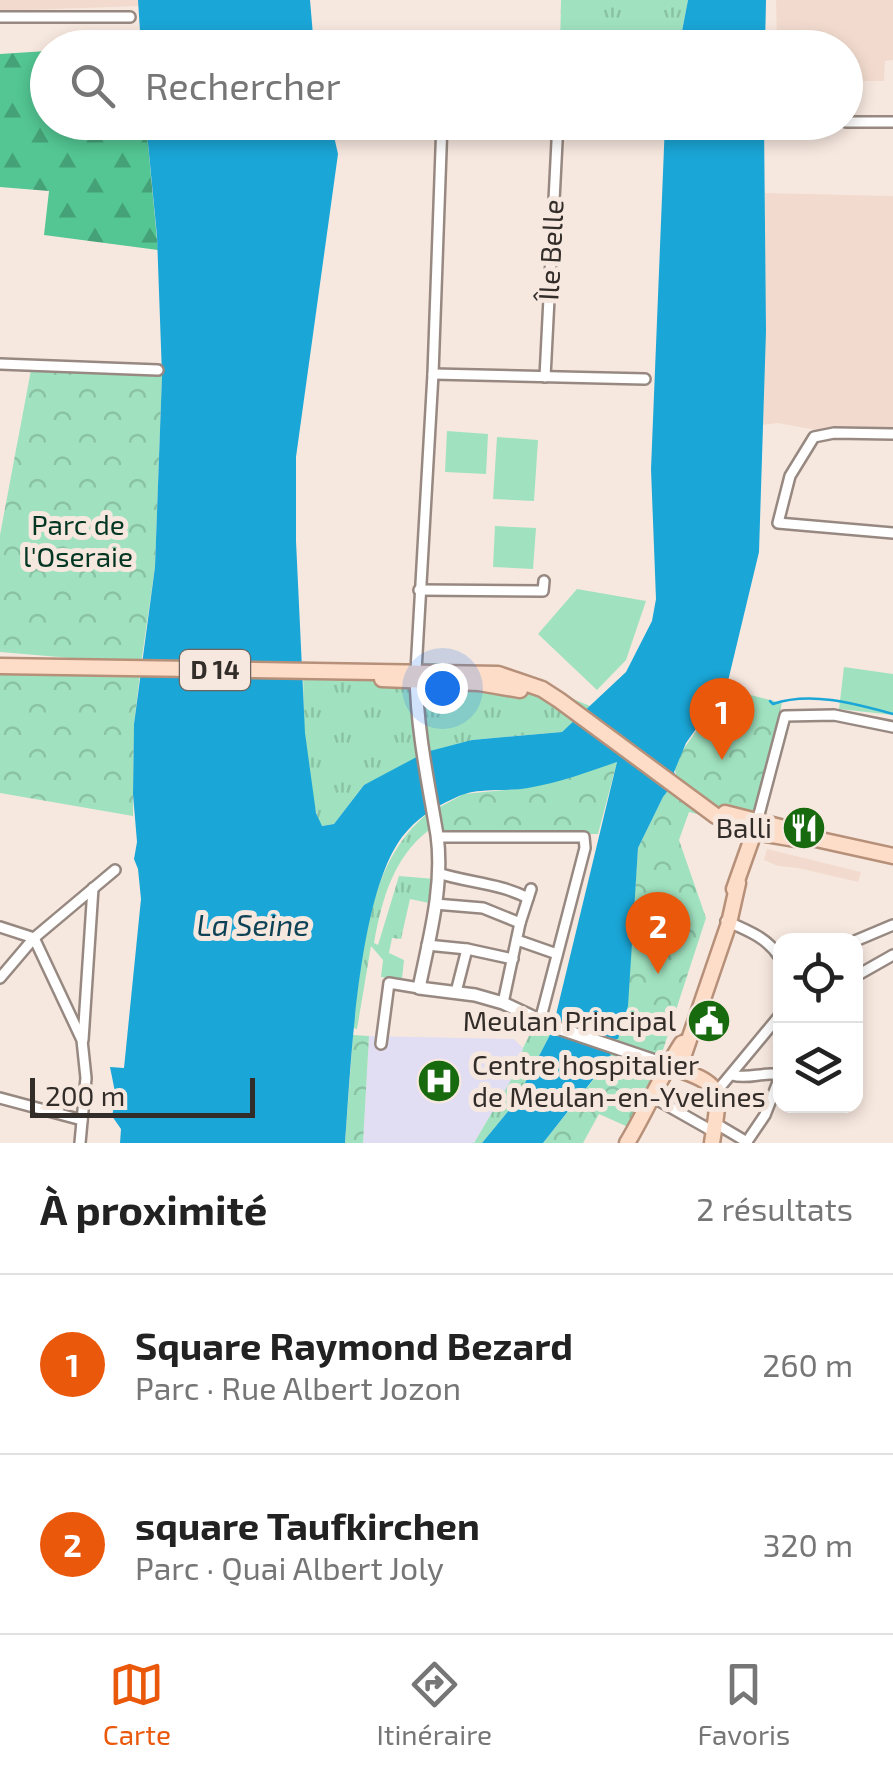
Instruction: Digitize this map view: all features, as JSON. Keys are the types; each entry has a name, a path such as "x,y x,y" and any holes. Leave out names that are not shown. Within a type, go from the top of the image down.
{"main road":[{"name":"D 14","path":"0,666 416,676 512,688 576,714 733,825 893,856"},
{"path":"627,1143 689,1034 756,827"},
{"path":"671,1064 709,1082 716,1092 713,1133"}],"street":[{"path":"0,17 130,18"},
{"path":"863,122 893,122"},
{"path":"419,988 438,873 437,837 419,744 416,676 441,140"},
{"name":"Île Belle","path":"545,377 557,140"},
{"path":"0,364 158,370"},
{"path":"433,374 645,378"},
{"path":"893,434 814,437 790,476 778,523 893,533"},
{"path":"420,590 543,592 544,581"},
{"path":"756,827 783,719 791,714 834,715 893,728"},
{"path":"437,837 584,838 585,848 542,1022"},
{"path":"0,978 34,938 115,870"},
{"path":"438,873 530,894 502,1003"},
{"path":"80,1143 86,1078 82,1040 94,888"},
{"path":"435,904 472,906 520,923"},
{"path":"727,921 773,948"},
{"path":"863,937 893,925"},
{"path":"0,927 34,938 82,1040"},
{"path":"517,940 557,954"},
{"path":"427,945 514,959"},
{"path":"456,992 467,949"},
{"path":"863,972 893,955"},
{"path":"382,1044 388,983 502,1003 542,1022 671,1064"},
{"path":"716,1092 774,1023"},
{"path":"732,1075 742,1078 773,1073"},
{"path":"654,1098 713,1133 723,1125 746,1143 765,1116 773,1095"},
{"path":"0,1098 82,1120"}],"shaded area":[{"path":"0,0 138,0 139,6 0,11"},
{"path":"776,0 893,0 893,60 885,61 884,81 863,81 863,30 777,30"},
{"path":"765,193 893,196 893,429 822,431 777,423 763,425"},
{"path":"767,849 861,872 858,882 778,866 764,860"},
{"name":"Centre hospitalier de Meulan-en-Yvelines","path":"369,1036 514,1039 523,1048 518,1068 474,1143 363,1143"}],"green space":[{"path":"561,0 688,0 682,30 560,30"},
{"path":"30,52 30,140 148,140 158,250 44,235 49,191 0,187 0,54"},
{"name":"Parc de l'Oseraie","path":"31,370 162,375 155,567 141,664 0,652 0,535"},
{"path":"447,431 488,434 486,474 445,472"},
{"path":"497,437 538,440 534,501 493,499"},
{"path":"495,526 536,528 533,569 493,567"},
{"path":"577,589 646,601 626,660 597,690 538,634"},
{"path":"440,663 511,673 590,706 562,732 472,740 364,785 334,824 321,826 307,767 303,665"},
{"path":"844,667 893,674 893,715 839,709"},
{"path":"140,674 134,724 133,816 0,793 0,675"},
{"path":"727,689 782,703 750,827 689,812 679,840 706,918 647,1094 628,1127 599,1114 583,1143 543,1143 610,1059 614,1038 626,1016 638,848 663,797 677,779 674,765 679,755"},
{"path":"617,762 598,834 444,834 439,828 436,809 464,794 527,788"},
{"path":"427,814 429,830 406,853 391,880 374,943 378,945 399,876 435,879 434,904 410,899 401,939 392,938 389,953 404,960 402,979 381,977 383,960 371,946 357,1029 353,1028 365,941 379,884 391,858"},
{"path":"534,1026 552,1031 514,1104 482,1143 474,1143 518,1068"},
{"path":"353,1035 369,1036 363,1143 345,1143"}],"water":[{"path":"138,0 310,0 313,30 140,30"},
{"path":"688,0 766,0 765,30 682,30"},
{"name":"La Seine","path":"148,140 335,140 338,154 296,457 305,733 316,813 322,826 334,824 364,785 426,752 472,740 562,732 626,672 652,621 656,599 651,469 664,140 764,140 766,331 759,552 728,681 732,687 722,692 686,743 674,772 677,779 663,797 638,848 628,1006 618,1039 614,1039 610,1058 543,1143 482,1143 514,1104 552,1031 617,762 539,786 467,793 432,810 408,830 391,856 377,891 367,933 354,1025 345,1143 120,1143 121,1129 112,1116 116,1097 110,1067 124,1068 141,899 134,859 134,724 155,567 162,375 157,236"}],"waterway":[{"path":"770,701 773,704 833,700 893,714"}],"place":[{"name":"Square Raymond Bezard","path":"722,760"},
{"name":"Balli","path":"804,828"},
{"name":"square Taufkirchen","path":"658,974"},
{"name":"Meulan Principal","path":"709,1021"},
{"name":"Centre hospitalier de Meulan-en-Yvelines","path":"439,1081"}]}
